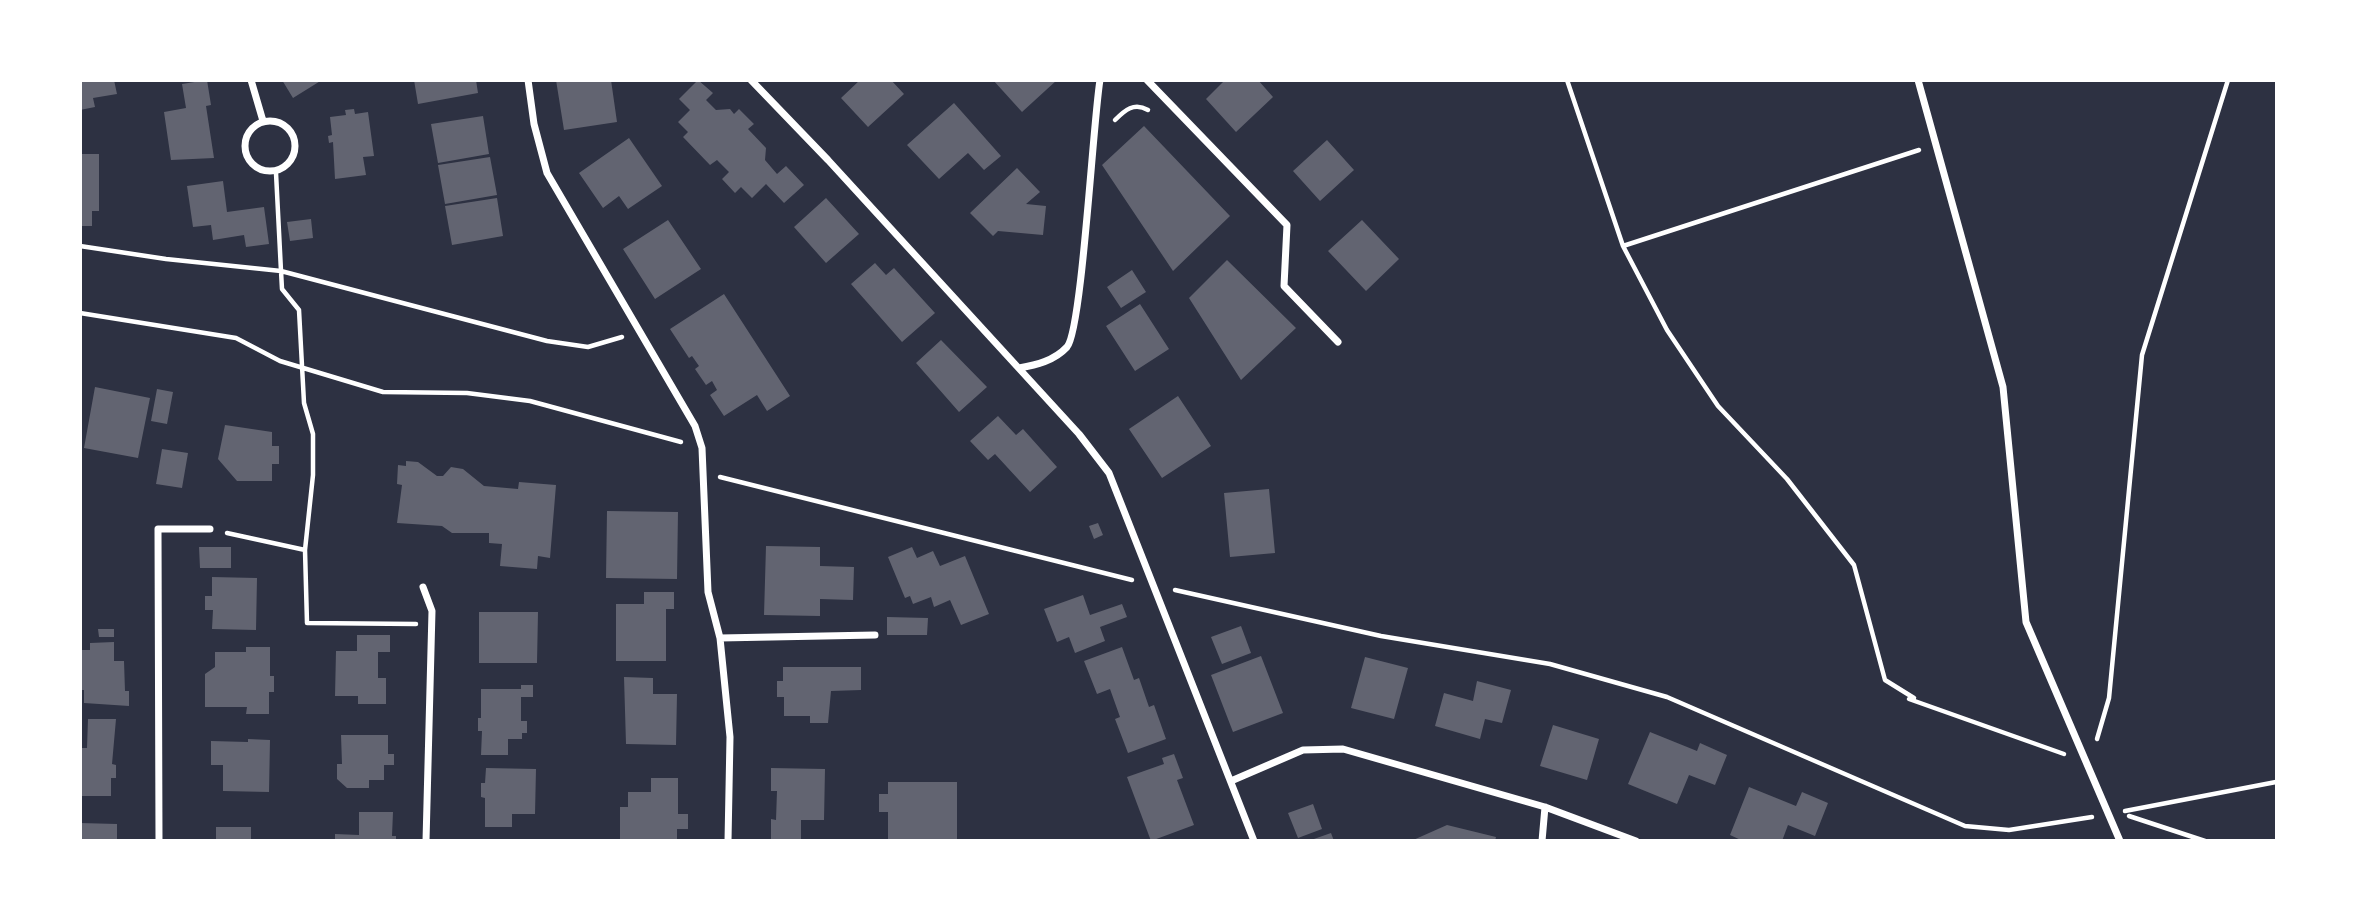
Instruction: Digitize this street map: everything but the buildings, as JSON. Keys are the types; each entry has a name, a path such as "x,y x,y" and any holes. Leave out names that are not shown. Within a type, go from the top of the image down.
{"street":[{"path":"251,80 263,121"},
{"path":"528,80 534,124 547,173 695,426 702,448 708,592 720,638 730,737 728,841"},
{"path":"751,80 828,159 1079,434 1110,473 1254,841"},
{"path":"1018,368 1044,363 1068,346 1078,314 1100,80"},
{"path":"1147,80 1287,225 1284,286 1338,342"},
{"path":"1918,80 2003,387 2026,622 2120,841"},
{"path":"263,121 282,122 295,137 293,159 276,173 256,168 244,149 250,129 263,121"},
{"path":"159,841 158,529 210,529"},
{"path":"423,587 432,611 426,841"},
{"path":"720,638 875,635"},
{"path":"1231,781 1303,750 1343,749 1545,807 1636,841"},
{"path":"1542,841 1545,807"}],"path":[{"path":"1567,80 1623,246 1667,330 1718,406 1787,479 1854,565 1885,680 1924,705"},
{"path":"1909,699 2064,753 2089,767 2109,698 2142,355 2228,80"},
{"path":"1095,111 1116,121 1128,108 1138,106 1158,116 1170,105"},
{"path":"1623,246 1937,144"},
{"path":"276,173 282,289 299,310 304,403 313,434 313,475 305,550 307,623 431,625"},
{"path":"80,246 166,259 281,271 547,341 588,347 616,341 637,328"},
{"path":"80,313 236,338 280,361 383,392 467,393 530,401 702,448"},
{"path":"705,473 1154,586 1381,636 1550,664 1667,697 1965,826 2009,830 2049,826 2092,817 2107,809"},
{"path":"210,529 305,550"},
{"path":"2205,841 2118,813 2277,782"}]}
